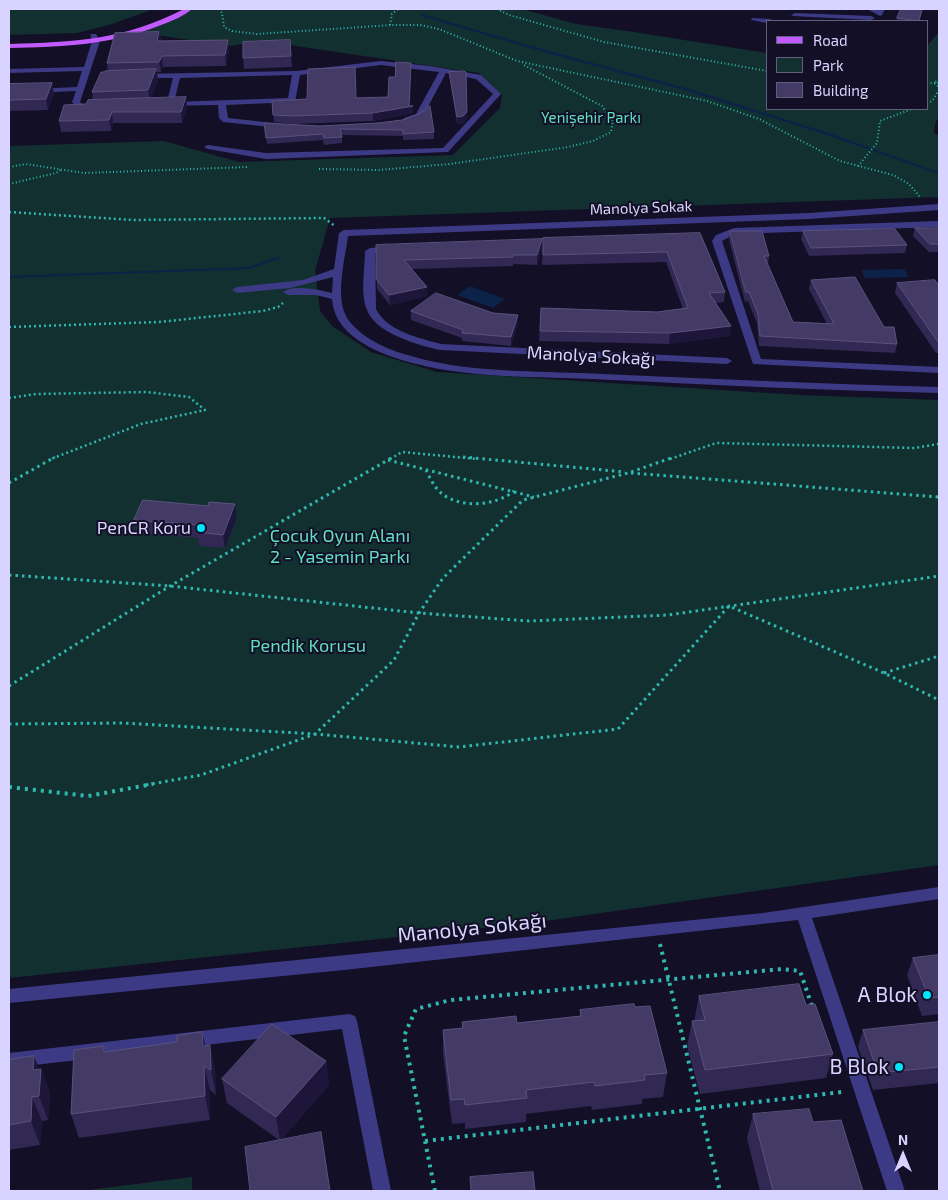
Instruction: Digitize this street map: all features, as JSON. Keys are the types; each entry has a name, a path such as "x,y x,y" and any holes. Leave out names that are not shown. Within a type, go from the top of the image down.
{"main road":[{"path":"9,39 95,38 173,9"},
{"path":"9,46 74,44 148,26 189,9"}],"street":[{"path":"787,9 802,20"},
{"path":"870,9 880,14 882,9"},
{"path":"795,15 871,18"},
{"path":"755,20 766,21"},
{"path":"95,38 79,89 77,104 87,107 102,107"},
{"path":"130,77 296,72 381,63 430,68 478,77 497,94 445,150 266,156 208,147"},
{"path":"9,71 85,73 93,77"},
{"path":"395,122 411,120 419,116 443,71"},
{"path":"160,104 292,100 296,72"},
{"path":"169,104 177,76"},
{"path":"9,92 79,89"},
{"path":"222,102 222,116 226,120 292,127"},
{"name":"Manolya Sokak","path":"344,233 682,224 939,207"},
{"path":"939,224 734,231 719,237 717,241 757,362 939,370"},
{"name":"Manolya Sokağı","path":"344,233 336,304 342,321 354,334 379,348 431,364 467,370 753,384 939,390"},
{"path":"405,248 370,251 371,310 381,322 418,340 440,347 727,361"},
{"path":"337,298 316,292 237,290 297,285 323,278 340,270"},
{"name":"Manolya Sokağı","path":"9,996 656,930 803,913 939,893"},
{"path":"803,913 896,1191"},
{"path":"9,1061 349,1021 382,1191"}],"path":[{"path":"219,9 222,13 224,27 232,32 257,34 420,25 439,29 518,61 707,101 759,119 840,161 893,175 909,184 929,208"},
{"path":"390,26 392,14 398,9"},
{"path":"497,9 509,15 604,42 766,71"},
{"path":"928,83 939,81"},
{"path":"928,103 932,101 939,89 934,83"},
{"path":"858,166 877,143 880,121 909,110"},
{"path":"9,184 62,169"},
{"path":"9,212 134,220 324,218 344,233"},
{"path":"9,327 159,322 263,310 278,307 289,298"},
{"path":"9,398 36,394 147,392 189,396 206,410 141,424 48,460 9,482"},
{"path":"9,787 88,796 201,775 315,734 394,660 419,613 443,578 524,500 628,473 716,443 914,448 939,444"},
{"path":"9,686 170,586 402,452 628,473 939,498"},
{"path":"387,460 535,497"},
{"path":"426,470 432,485 446,497 467,502 495,502 508,497 514,492"},
{"path":"9,575 170,586 419,613 529,620 668,615 939,576"},
{"path":"729,606 884,673 939,700"},
{"path":"9,724 122,723 315,734 459,747 618,729 729,606"},
{"path":"884,673 939,656"},
{"path":"656,930 720,1191"},
{"path":"435,1191 404,1036 416,1009 451,1000 782,969 800,971 813,1008"},
{"path":"829,1054 846,1101"},
{"path":"425,1141 842,1092"}],"green space":[{"path":"9,9 154,9 109,25 77,33 9,35"},
{"name":"Pendik Korusu","path":"191,9 522,9 576,24 766,53 766,110 928,110 928,45 939,32 939,116 935,124 934,133 939,136 939,197 330,218 315,271 320,311 332,326 371,352 437,372 800,395 939,400 939,865 531,923 9,978 9,146 164,141 239,162 453,155 500,108 502,95 479,73 262,41 230,46 142,33"},
{"path":"192,1177 192,1191 80,1191"}],"water":[{"path":"904,269 909,277 865,278 861,270"},
{"path":"470,286 505,299 493,308 457,295"}],"building":[{"path":"901,9 922,9 919,20 897,18"},
{"path":"159,32 157,41 228,40 225,55 162,56 159,62 107,63 115,33"},
{"path":"290,40 291,56 243,58 243,42"},
{"path":"396,62 411,63 409,106 413,106 373,113 273,115 272,101 307,99 308,69 355,67 356,98 388,97 389,77 395,77"},
{"path":"156,69 148,90 92,92 101,72"},
{"path":"449,72 466,72 467,112 463,116 457,117"},
{"path":"52,83 46,99 9,100 9,84"},
{"path":"186,97 181,112 112,112 109,120 59,121 64,105 86,104 88,100"},
{"path":"430,106 434,132 403,134 403,130 340,129 342,137 324,138 323,134 266,138 264,123 320,126 378,123 402,120 419,114"},
{"path":"915,228 939,228 939,244 930,244"},
{"path":"895,229 907,245 811,248 803,231"},
{"path":"730,231 762,231 769,256 764,256 793,322 834,324 811,280 855,277 884,327 894,327 897,344 760,336 758,314 749,292 746,292"},
{"path":"700,233 725,292 709,293 731,326 670,333 540,331 541,308 657,312 688,308 667,252 543,255 543,238"},
{"path":"542,239 537,255 404,260 427,287 389,295 376,279 376,245"},
{"path":"935,280 939,286 939,342 897,283"},
{"path":"436,293 493,313 518,315 511,337 462,333 463,330 411,311"},
{"path":"143,500 208,506 209,502 235,504 223,535 197,532 200,525 134,520"},
{"path":"939,955 939,997 929,998 913,958"},
{"path":"799,984 806,1005 815,1004 833,1054 705,1070 692,1021 705,1020 699,996"},
{"path":"634,1004 635,1007 650,1006 667,1073 644,1075 645,1080 595,1086 594,1082 526,1090 527,1098 465,1105 464,1099 451,1100 443,1030 463,1028 462,1022 516,1016 517,1023 581,1016 580,1010"},
{"path":"939,1022 939,1067 878,1073 863,1030"},
{"path":"272,1024 326,1061 276,1117 222,1079"},
{"path":"202,1032 203,1046 210,1045 211,1070 204,1066 205,1096 71,1114 74,1050 104,1046 104,1052 177,1042 177,1036"},
{"path":"34,1056 33,1070 41,1069 39,1096 32,1097 31,1121 9,1125 9,1060"},
{"path":"809,1109 813,1122 841,1120 863,1191 773,1191 753,1114"},
{"path":"321,1132 330,1191 250,1191 245,1147"},
{"path":"533,1172 535,1191 471,1191 470,1177"}],"waterway":[{"path":"422,15 555,54 685,89 825,133 939,173"},
{"path":"9,277 250,268 279,258"}],"place":[{"name":"PenCR Koru","path":"201,528"},
{"name":"A Blok","path":"927,995"},
{"name":"B Blok","path":"899,1067"}],"park label":[{"name":"Yenişehir Parkı","path":"591,118"},
{"name":"Çocuk Oyun Alanı 2 - Yasemin Parkı","path":"340,546"}]}
